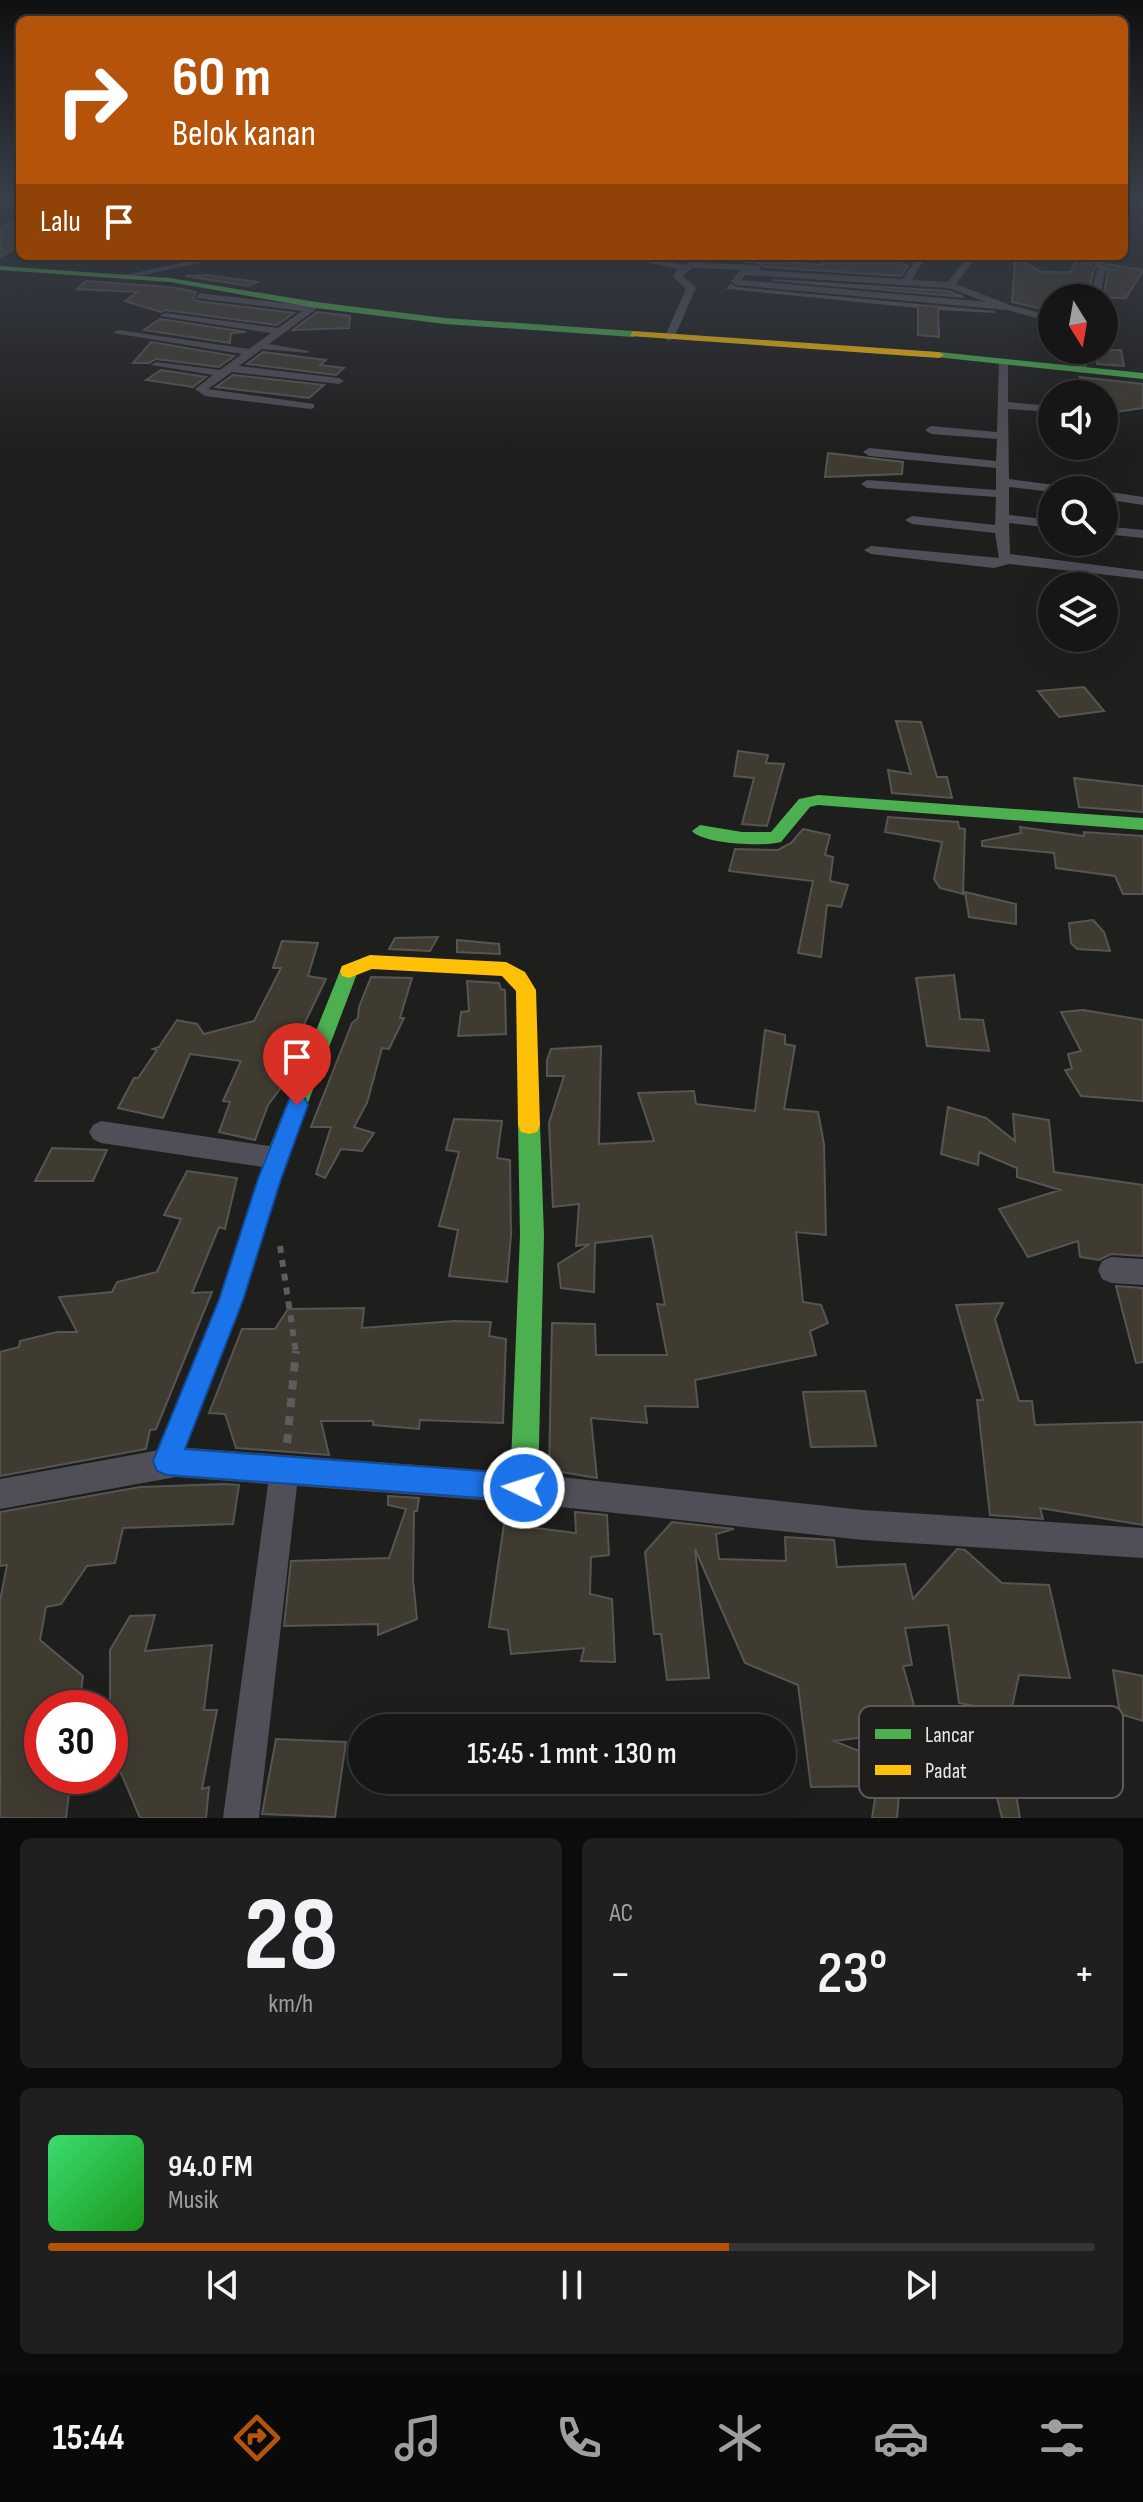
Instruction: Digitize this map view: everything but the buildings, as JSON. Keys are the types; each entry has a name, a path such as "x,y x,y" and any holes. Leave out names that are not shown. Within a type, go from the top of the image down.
{"street":[{"path":"193,283 313,307"},
{"path":"669,338 691,288 686,283"},
{"path":"745,283 1007,307"},
{"path":"935,283 950,285 1038,315"},
{"path":"199,296 445,321 1003,361 1143,376"},
{"path":"310,406 202,391 203,386 278,331 295,326 313,307"},
{"path":"165,316 278,331"},
{"path":"118,333 254,349 304,351"},
{"path":"1003,361 1002,524 1003,555 1009,560"},
{"path":"1081,370 1082,364"},
{"path":"156,365 339,381"},
{"path":"1002,405 1038,408"},
{"path":"931,430 1001,436"},
{"path":"869,452 1003,465"},
{"path":"867,484 1038,489"},
{"path":"1118,497 1143,501"},
{"path":"912,520 1038,524"},
{"path":"1118,531 1143,534"},
{"path":"871,550 994,564 1009,560 1143,575"},
{"path":"700,831 742,838 775,838 805,803 818,800 1143,824"},
{"path":"167,1461 231,1300 276,1158 349,970 370,962 506,969 518,977 526,990 532,1235 524,1488"},
{"path":"101,1132 276,1158"},
{"path":"1111,1270 1143,1272"},
{"path":"0,1494 167,1461 524,1488 863,1525 1143,1543"},
{"path":"241,1818 284,1472"}],"path":[{"path":"279,1241 296,1350 284,1472"}],"traffic: fast":[{"path":"187,283 316,305 445,321 633,334"},
{"path":"939,355 1143,376"},
{"path":"700,831 742,838 775,838 805,803 818,800 1143,824"},
{"path":"167,1461 231,1300 276,1158 349,971"},
{"path":"524,1488 532,1235 529,1125"}],"traffic: slow":[{"path":"633,334 939,355"},
{"path":"349,971 370,962 506,969 518,977 526,990 529,1125"}],"route":[{"path":"297,1105 276,1158 231,1300 167,1461 524,1488"}]}
